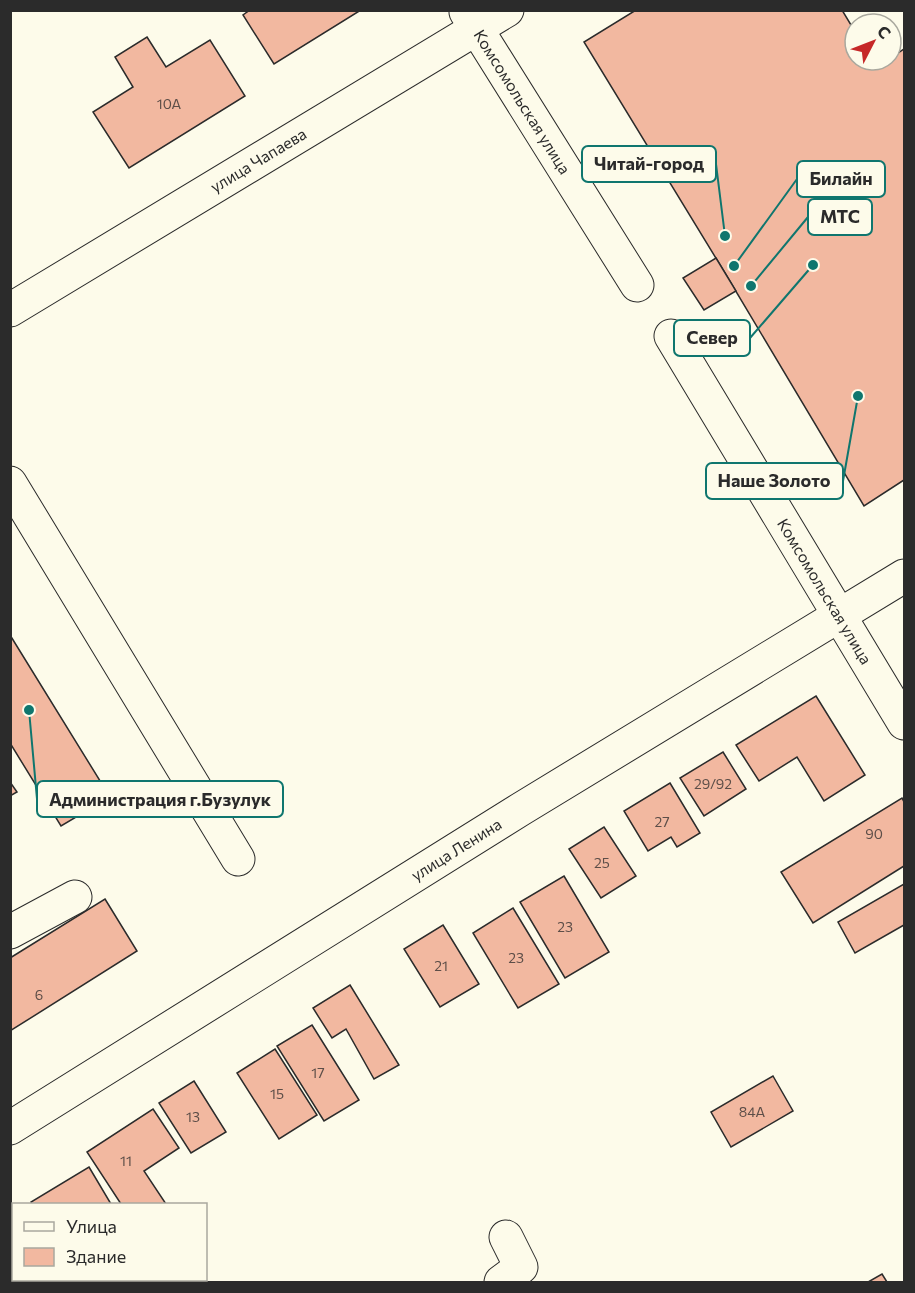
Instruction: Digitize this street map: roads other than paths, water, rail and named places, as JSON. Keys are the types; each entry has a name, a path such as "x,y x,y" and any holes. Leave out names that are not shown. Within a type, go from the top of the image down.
{"street":[{"name":"улица Чапаева","path":"10,310 471,20 507,10"},
{"name":"Комсомольская улица","path":"471,20 637,285"},
{"name":"Комсомольская улица","path":"671,336 904,723"},
{"path":"10,483 238,859"},
{"name":"улица Ленина","path":"10,1128 521,809 904,576"},
{"path":"10,932 75,897"},
{"path":"501,1282 521,1267 506,1237"}],"place":[{"name":"Читай-город","path":"725,236"},
{"name":"Север","path":"813,265"},
{"name":"Билайн","path":"734,266"},
{"name":"МТС","path":"751,286"},
{"name":"Наше Золото","path":"858,396"},
{"name":"Администрация г.Бузулук","path":"29,710"}]}
